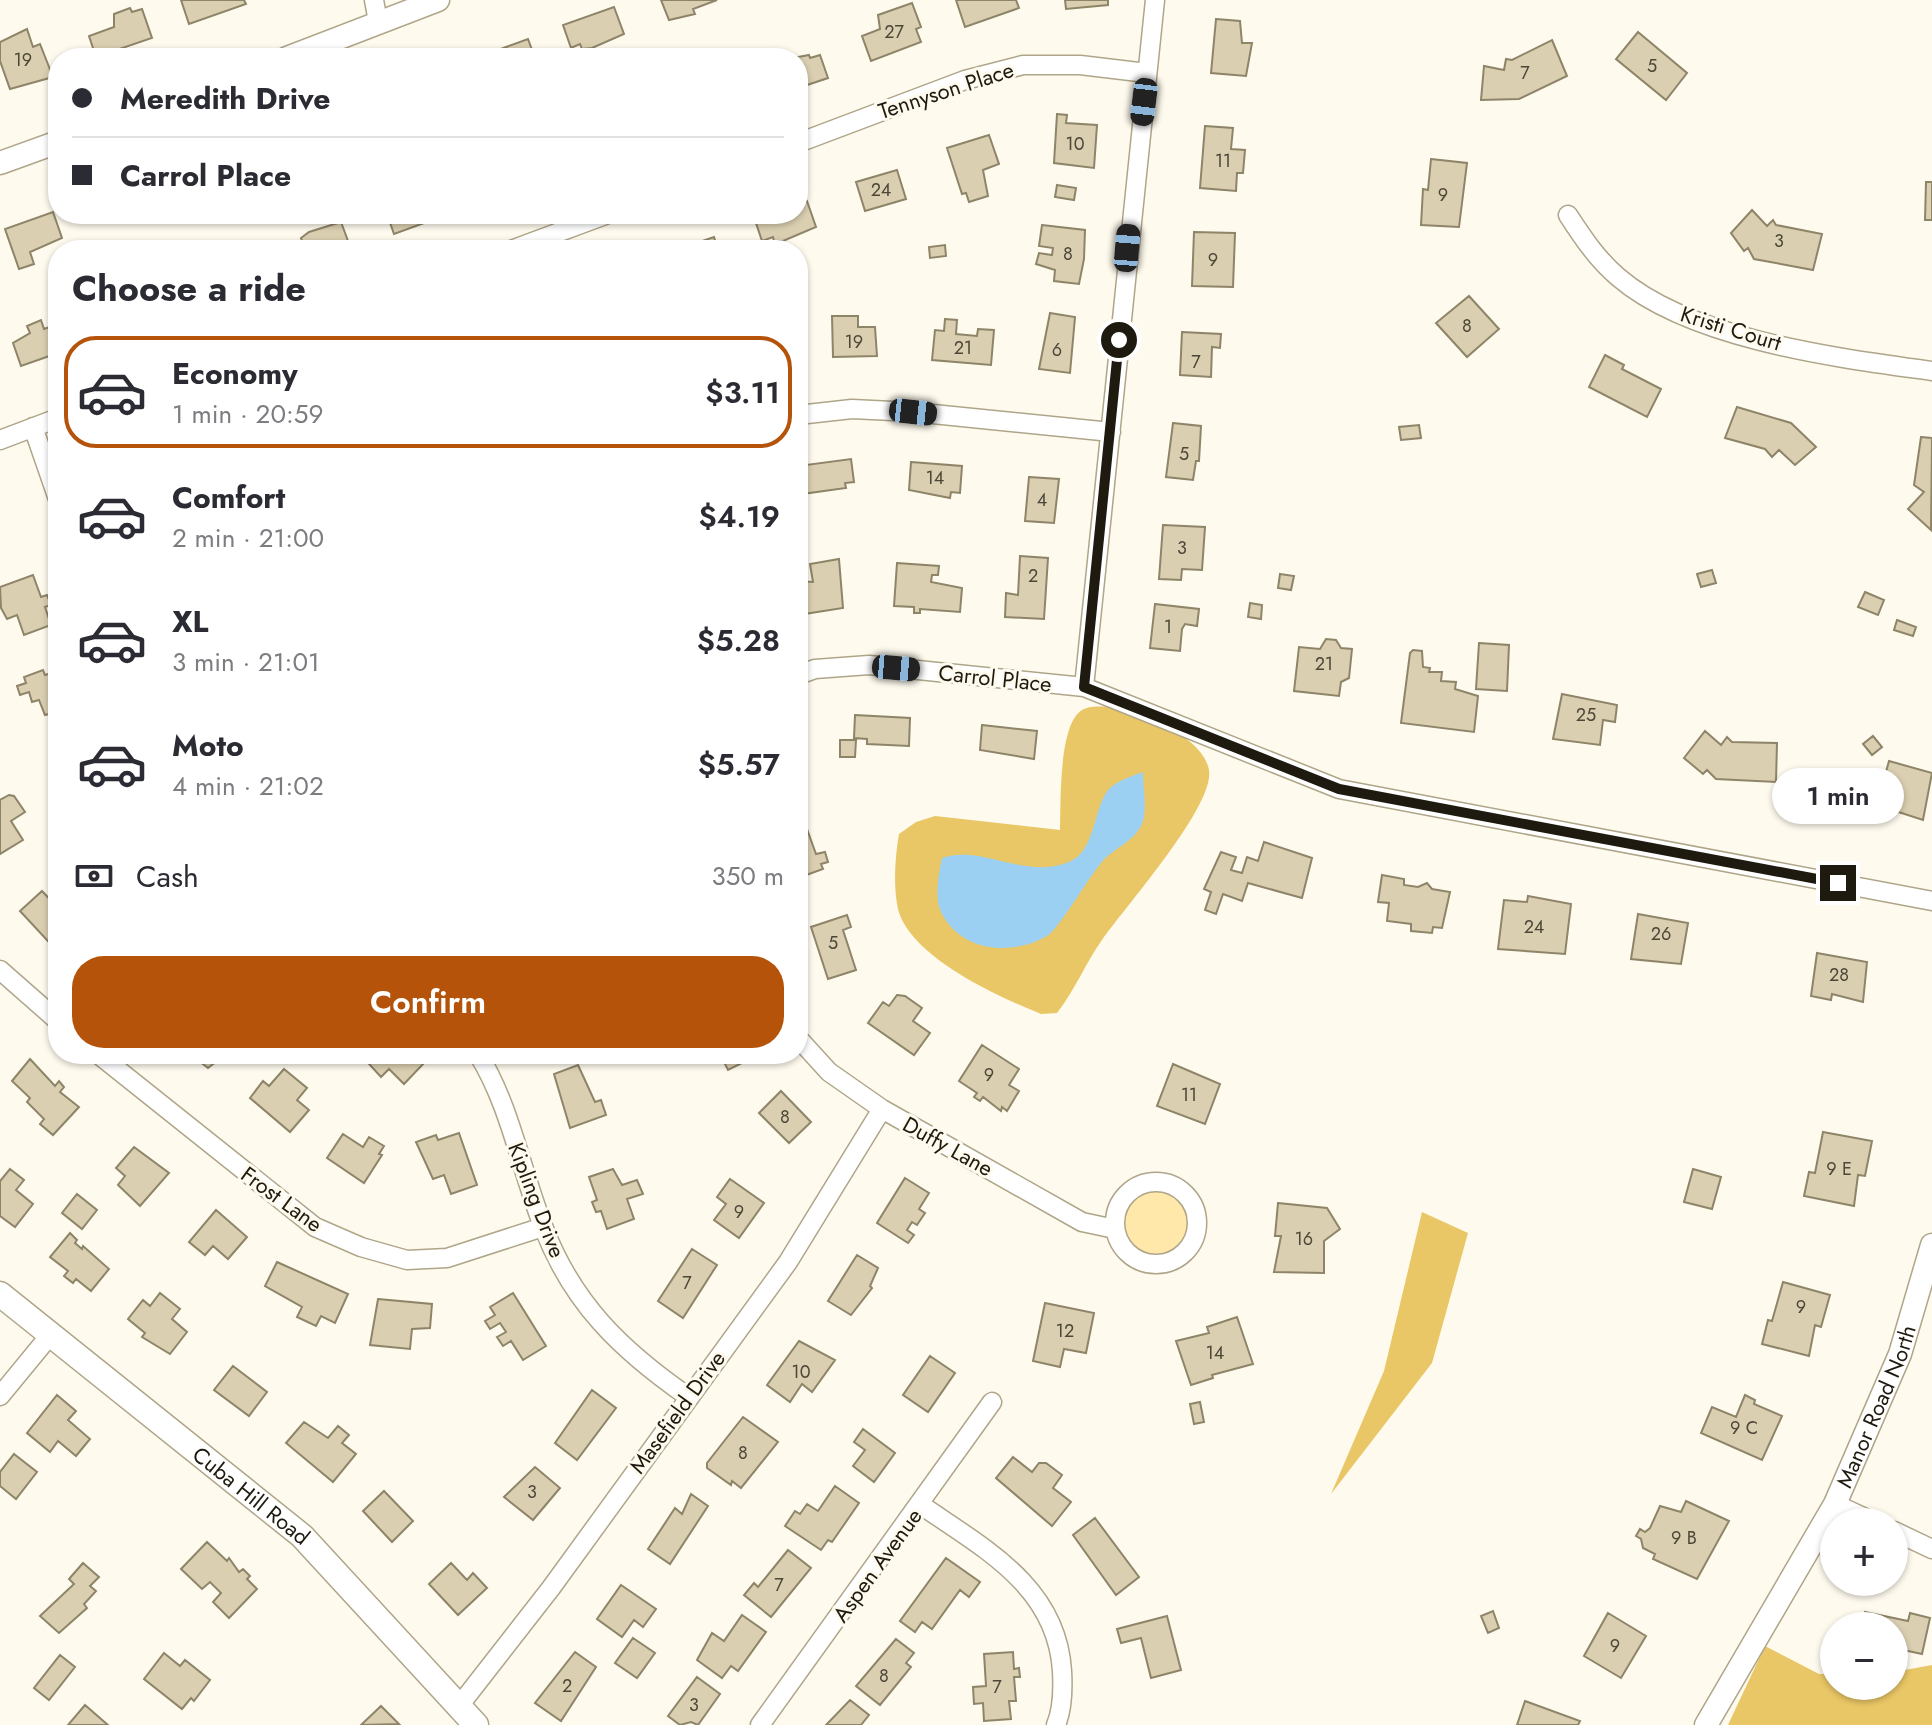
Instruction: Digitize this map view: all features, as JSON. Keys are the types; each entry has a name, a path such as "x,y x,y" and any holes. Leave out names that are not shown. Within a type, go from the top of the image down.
{"main road":[{"name":"Cuba Hill Road","path":"0,1294 302,1536 476,1725"}],"street":[{"path":"306,48 376,11 438,0"},
{"path":"1084,687 1130,218 1155,0"},
{"name":"Tennyson Place","path":"808,139 965,80 1023,65 1080,65 1147,73"},
{"path":"0,163 48,146"},
{"name":"Kristi Court","path":"1568,215 1591,250 1620,278 1666,307 1737,334 1843,358 1932,371"},
{"path":"538,240 581,224"},
{"path":"808,414 852,409 913,412 1111,432"},
{"path":"0,440 48,422"},
{"path":"33,427 48,470"},
{"name":"Carrol Place","path":"808,671 869,665 1084,687 1339,789 1932,901"},
{"path":"0,970 48,1012"},
{"name":"Duffy Lane","path":"808,1049 829,1072 882,1109 1082,1222 1115,1229"},
{"name":"Frost Lane","path":"111,1064 315,1227 361,1247 407,1260 447,1258 543,1227"},
{"name":"Kipling Drive","path":"482,1064 519,1152 543,1227 566,1275 614,1340 687,1396"},
{"name":"Masefield Drive","path":"459,1706 551,1588 687,1396 788,1262 882,1109"},
{"path":"1152,1182 1165,1183 1187,1196 1197,1220 1190,1247 1167,1263 1153,1264 1128,1253 1115,1229 1115,1215 1128,1193 1152,1182"},
{"name":"Manor Road North","path":"1706,1725 1835,1504 1900,1354 1932,1245"},
{"path":"0,1396 51,1334"},
{"name":"Aspen Avenue","path":"760,1725 921,1505 992,1402"},
{"path":"1835,1504 1844,1508"},
{"path":"921,1505 1009,1565 1032,1589 1051,1622 1061,1656 1063,1688 1056,1725"},
{"path":"1908,1538 1932,1549"}],"shaded area":[{"path":"1116,707 1171,730 1196,747 1209,770 1207,786 1184,831 1102,940 1057,1013 1041,1014 958,973 937,959 906,927 895,891 899,834 916,822 935,816 1060,830 1061,783 1069,729 1084,709"},
{"path":"1156,1189 1180,1199 1190,1223 1180,1247 1156,1257 1132,1247 1122,1223 1132,1199"},
{"path":"1422,1212 1468,1233 1432,1363 1331,1494 1384,1371"},
{"path":"1765,1646 1820,1674 1820,1700 1908,1700 1908,1669 1932,1665 1932,1725 1728,1725"}],"water":[{"path":"1143,772 1145,807 1141,826 1101,863 1059,924 1047,936 1019,946 989,947 961,936 950,926 938,900 942,858 973,855 1036,867 1069,862 1084,850 1109,789"}],"building":[{"path":"181,0 244,0 246,4 189,24"},
{"path":"661,0 717,0 693,9 695,14 669,20"},
{"path":"956,0 1016,0 1019,8 965,27"},
{"path":"1065,0 1108,0 1108,5 1066,9"},
{"path":"912,3 921,27 916,29 921,42 871,61 862,36 880,29 878,15"},
{"path":"614,7 624,34 592,48 582,48 580,44 571,48 563,25"},
{"path":"130,8 132,12 142,9 152,38 123,48 93,48 89,36 114,27 114,14"},
{"path":"1216,19 1240,21 1242,43 1252,43 1246,76 1211,73"},
{"path":"27,29 33,47 40,44 48,64 48,78 10,89 0,61 0,42"},
{"path":"1638,32 1687,73 1666,100 1616,59"},
{"path":"528,39 531,48 503,48"},
{"path":"1552,40 1567,76 1519,99 1481,100 1484,66 1504,70 1506,59 1512,60"},
{"path":"808,55 810,58 820,55 828,78 808,85"},
{"path":"1057,114 1067,115 1066,123 1097,125 1094,168 1054,163"},
{"path":"1205,126 1233,128 1231,149 1245,150 1243,173 1237,173 1236,191 1200,188"},
{"path":"989,135 999,164 983,170 988,196 969,202 966,193 962,194 947,148"},
{"path":"1431,159 1467,163 1459,227 1421,225 1423,189 1428,190"},
{"path":"897,170 906,199 865,211 856,182"},
{"path":"1926,182 1932,182 1932,220 1925,220"},
{"path":"1057,185 1076,188 1074,200 1055,197"},
{"path":"808,204 816,227 785,240 774,240 773,237 762,240 756,224 808,224"},
{"path":"1752,210 1767,226 1773,220 1776,225 1822,234 1813,270 1754,259 1748,248 1744,251 1731,233"},
{"path":"48,214 48,224 57,224 62,238 48,240 48,244 30,252 34,264 19,269 5,229"},
{"path":"342,224 348,240 302,240 309,232"},
{"path":"390,224 421,224 394,234"},
{"path":"1042,225 1085,230 1079,284 1054,281 1055,270 1036,264 1039,253 1052,255 1053,248 1039,246"},
{"path":"1194,232 1235,233 1233,287 1192,286"},
{"path":"945,245 946,256 930,258 929,247"},
{"path":"1469,296 1499,329 1467,357 1436,323"},
{"path":"1050,313 1075,317 1070,373 1039,369"},
{"path":"832,316 858,316 858,327 875,327 877,356 833,357"},
{"path":"945,319 957,320 956,334 977,336 978,329 994,330 991,365 932,360 935,330 944,331"},
{"path":"41,320 44,329 48,328 48,357 21,366 13,343 30,333 27,326"},
{"path":"1182,332 1221,334 1220,348 1212,347 1211,377 1180,375"},
{"path":"1605,355 1624,365 1622,369 1661,389 1647,417 1589,387"},
{"path":"1737,407 1791,423 1816,447 1795,465 1779,450 1772,457 1765,449 1725,438"},
{"path":"1173,423 1201,426 1199,461 1196,461 1193,480 1166,477"},
{"path":"1419,425 1421,438 1401,440 1399,427"},
{"path":"1921,437 1932,438 1931,530 1908,509 1924,492 1914,485"},
{"path":"851,459 854,482 845,483 846,488 808,493 808,465"},
{"path":"911,462 962,466 960,493 951,492 950,498 909,490"},
{"path":"1029,477 1059,479 1054,523 1025,521"},
{"path":"1163,525 1205,527 1202,570 1182,569 1181,580 1159,579"},
{"path":"1020,556 1048,558 1044,619 1005,617 1006,593 1018,595"},
{"path":"839,559 843,608 808,613 808,582 813,582 810,564"},
{"path":"897,563 939,566 938,575 932,575 931,582 962,588 960,612 920,609 920,613 914,613 914,607 894,606"},
{"path":"1712,570 1716,583 1701,587 1697,574"},
{"path":"1280,574 1294,576 1291,590 1278,588"},
{"path":"33,575 41,597 47,595 48,598 48,606 45,607 48,626 24,635 17,615 7,619 1,608 0,587"},
{"path":"1865,592 1884,600 1878,615 1858,607"},
{"path":"1250,603 1262,605 1261,619 1248,617"},
{"path":"1155,604 1199,609 1197,626 1185,624 1182,629 1180,651 1150,648"},
{"path":"1897,620 1916,627 1913,636 1894,630"},
{"path":"1326,639 1336,640 1341,648 1352,649 1349,678 1341,682 1339,696 1294,691 1299,647 1320,649"},
{"path":"1479,643 1509,645 1507,691 1476,689"},
{"path":"1413,650 1422,651 1423,667 1430,668 1429,672 1442,672 1441,681 1456,682 1455,689 1478,696 1474,732 1401,723 1410,653"},
{"path":"43,670 45,675 48,674 48,714 45,715 39,700 32,702 29,692 20,695 17,686 26,683 24,677"},
{"path":"1562,694 1617,705 1615,722 1603,720 1600,745 1553,739"},
{"path":"855,715 910,718 909,746 867,744 867,739 854,738"},
{"path":"982,725 1037,731 1034,759 980,750"},
{"path":"1705,731 1721,745 1727,737 1732,742 1777,743 1776,782 1716,779 1707,770 1703,774 1684,758"},
{"path":"1873,736 1882,747 1872,755 1863,744"},
{"path":"840,740 856,740 855,757 840,757"},
{"path":"1889,761 1932,773 1923,820 1880,806 1889,780 1884,779"},
{"path":"14,796 25,812 11,821 23,840 0,854 0,800"},
{"path":"808,832 816,854 825,852 828,862 821,864 823,869 808,874"},
{"path":"1264,842 1312,858 1302,898 1248,883 1242,901 1223,894 1216,914 1205,910 1211,892 1204,889 1221,852 1236,857 1231,870 1242,873 1247,857 1258,861"},
{"path":"1382,875 1404,879 1404,885 1418,887 1427,883 1432,889 1450,892 1442,928 1433,927 1432,933 1411,931 1411,924 1387,921 1389,903 1378,902"},
{"path":"42,891 48,897 48,941 20,911"},
{"path":"1528,896 1571,904 1565,954 1498,949 1504,900 1527,902"},
{"path":"1638,914 1688,923 1681,964 1631,959"},
{"path":"847,915 851,927 843,930 856,970 828,979 811,927"},
{"path":"1817,953 1867,962 1863,1002 1832,994 1831,1000 1811,996"},
{"path":"897,995 905,996 922,1008 913,1021 930,1033 914,1055 868,1023 883,1002 889,1006"},
{"path":"982,1045 1019,1069 1009,1085 1019,1091 1007,1111 1002,1107 1001,1111 983,1097 980,1101 974,1097 977,1093 959,1081"},
{"path":"30,1059 55,1086 59,1081 64,1087 60,1092 79,1107 53,1135 40,1124 44,1119 27,1102 30,1098 12,1081"},
{"path":"369,1064 423,1064 404,1084 389,1069 381,1077"},
{"path":"725,1064 740,1064 728,1070"},
{"path":"1173,1064 1220,1084 1205,1124 1157,1106"},
{"path":"578,1065 595,1102 601,1100 606,1115 570,1128 554,1074"},
{"path":"284,1069 307,1088 297,1100 309,1110 290,1132 250,1098 263,1081 269,1086"},
{"path":"781,1091 811,1122 789,1143 759,1113"},
{"path":"1823,1132 1872,1141 1865,1176 1858,1175 1854,1206 1804,1196 1809,1172 1815,1173"},
{"path":"459,1133 477,1185 451,1194 444,1175 433,1179 416,1142 436,1135 438,1140"},
{"path":"343,1134 363,1147 369,1137 384,1146 379,1154 382,1155 364,1183 327,1158"},
{"path":"134,1147 169,1173 140,1206 118,1185 125,1176 116,1168"},
{"path":"10,1169 24,1180 16,1190 33,1204 15,1227 0,1216 0,1181"},
{"path":"613,1169 622,1185 637,1180 643,1194 627,1199 634,1219 607,1229 601,1211 596,1212 592,1202 597,1200 589,1177"},
{"path":"1693,1169 1721,1177 1712,1209 1684,1202"},
{"path":"905,1178 929,1193 919,1209 925,1213 917,1225 912,1222 907,1230 914,1235 908,1243 877,1223"},
{"path":"730,1179 764,1203 739,1238 714,1220 726,1204 717,1197"},
{"path":"77,1194 97,1210 82,1229 62,1213"},
{"path":"1278,1203 1327,1208 1340,1229 1324,1241 1324,1273 1274,1272 1281,1236 1275,1236"},
{"path":"216,1210 247,1237 228,1259 213,1246 205,1255 189,1242"},
{"path":"70,1233 77,1240 75,1243 82,1249 83,1246 109,1269 91,1291 76,1279 73,1283 64,1276 68,1271 50,1257"},
{"path":"692,1249 717,1265 683,1318 658,1301"},
{"path":"857,1255 878,1268 870,1286 872,1288 851,1315 828,1301"},
{"path":"277,1262 348,1294 335,1323 321,1316 316,1326 297,1317 302,1307 265,1286"},
{"path":"1783,1282 1830,1295 1821,1327 1815,1325 1809,1356 1762,1344"},
{"path":"160,1293 180,1309 172,1319 187,1332 170,1354 142,1337 145,1333 128,1319 143,1300 150,1306"},
{"path":"513,1293 546,1346 523,1360 511,1341 503,1346 497,1337 506,1332 500,1323 490,1329 485,1321 495,1315 490,1307"},
{"path":"378,1299 432,1304 430,1328 412,1329 410,1349 370,1345"},
{"path":"1045,1303 1094,1313 1086,1353 1064,1349 1060,1367 1033,1361"},
{"path":"1237,1317 1253,1364 1212,1375 1213,1378 1191,1385 1176,1341 1209,1333 1207,1327"},
{"path":"799,1341 835,1360 812,1392 802,1384 790,1402 767,1385"},
{"path":"930,1356 955,1373 928,1412 903,1395"},
{"path":"233,1366 267,1392 249,1416 214,1390"},
{"path":"592,1390 616,1408 577,1460 555,1443"},
{"path":"57,1395 76,1411 68,1420 90,1439 76,1456 58,1441 50,1452 27,1433"},
{"path":"1745,1395 1755,1400 1754,1404 1782,1416 1762,1460 1701,1433 1712,1407 1736,1417"},
{"path":"1200,1402 1204,1422 1194,1424 1190,1404"},
{"path":"743,1417 778,1442 741,1488 732,1481 731,1485 707,1468 707,1463"},
{"path":"304,1422 328,1438 338,1426 349,1435 342,1443 356,1454 333,1482 286,1443"},
{"path":"863,1429 895,1453 874,1482 853,1466 865,1450 854,1442"},
{"path":"14,1454 37,1472 16,1499 0,1486 0,1472"},
{"path":"1013,1457 1032,1472 1039,1463 1046,1463 1062,1475 1053,1488 1071,1502 1052,1526 996,1478"},
{"path":"535,1467 560,1488 533,1520 504,1497"},
{"path":"835,1486 859,1503 832,1542 828,1540 821,1550 785,1526 795,1511 800,1514 807,1504 818,1511"},
{"path":"384,1491 413,1521 392,1542 363,1511"},
{"path":"691,1494 708,1506 670,1564 648,1549 675,1508 682,1514"},
{"path":"1686,1501 1729,1521 1697,1579 1653,1559 1655,1554 1643,1548 1641,1539 1636,1536 1640,1529 1645,1532 1650,1528 1660,1506 1681,1512"},
{"path":"1095,1518 1139,1577 1116,1595 1073,1535"},
{"path":"207,1542 227,1561 229,1558 239,1572 243,1569 250,1576 247,1579 257,1589 229,1618 213,1602 221,1593 210,1582 202,1589 181,1569"},
{"path":"788,1550 811,1568 771,1617 744,1595 754,1583 758,1587"},
{"path":"946,1558 980,1582 969,1597 960,1590 932,1629 922,1622 915,1632 900,1621"},
{"path":"83,1563 99,1577 90,1586 96,1591 84,1604 87,1608 59,1633 40,1616 74,1584 69,1579"},
{"path":"451,1563 467,1580 473,1573 487,1588 458,1615 429,1584"},
{"path":"621,1585 656,1609 643,1627 634,1620 622,1637 597,1619"},
{"path":"1493,1611 1499,1628 1488,1633 1481,1616"},
{"path":"1608,1613 1646,1636 1621,1678 1584,1656"},
{"path":"1910,1613 1930,1618 1922,1654 1908,1651"},
{"path":"742,1615 766,1632 738,1671 731,1666 722,1678 697,1660 712,1633 724,1641"},
{"path":"1167,1616 1181,1670 1151,1678 1141,1638 1121,1643 1117,1629"},
{"path":"633,1638 655,1653 637,1678 615,1663"},
{"path":"896,1639 914,1653 906,1663 911,1667 880,1705 856,1686"},
{"path":"575,1652 596,1667 561,1721 535,1703"},
{"path":"1013,1652 1014,1669 1019,1668 1020,1677 1014,1677 1016,1701 1009,1701 1011,1719 984,1721 983,1703 974,1704 973,1687 986,1686 984,1654"},
{"path":"164,1653 180,1666 185,1660 210,1680 194,1701 191,1698 182,1709 144,1679"},
{"path":"60,1655 75,1667 49,1700 34,1688"},
{"path":"697,1677 720,1694 698,1725 691,1722 680,1725 668,1716"},
{"path":"850,1700 869,1715 861,1725 826,1725"},
{"path":"1525,1701 1580,1721 1578,1725 1517,1725"},
{"path":"85,1705 108,1725 68,1725"},
{"path":"381,1706 399,1724 361,1725"}],"route":[{"path":"1119,340 1084,687 1339,789 1838,883"}]}
